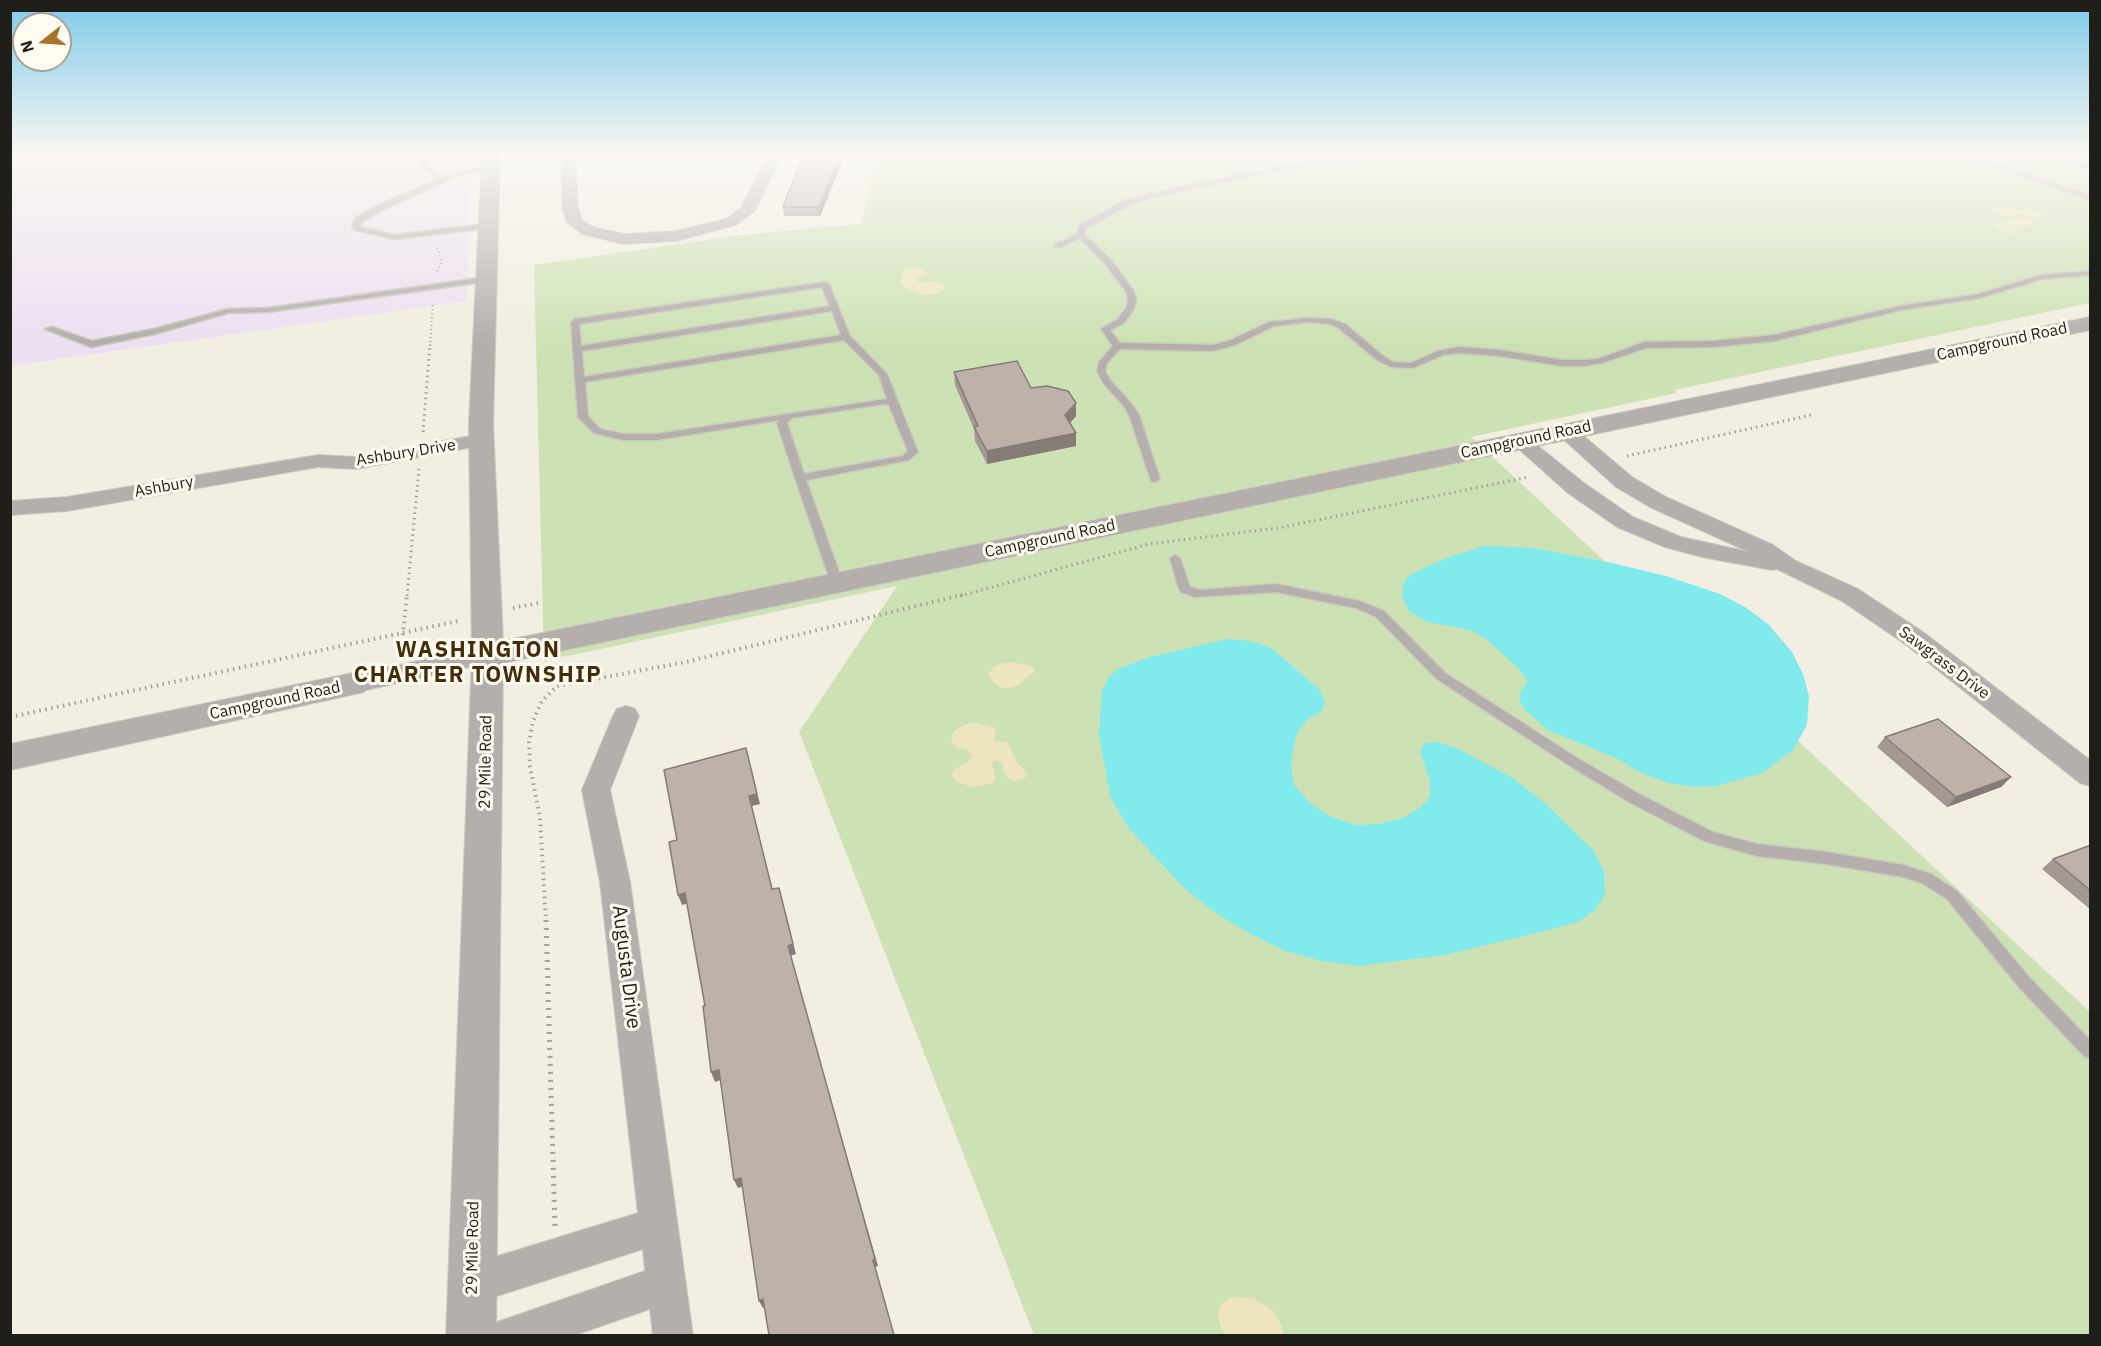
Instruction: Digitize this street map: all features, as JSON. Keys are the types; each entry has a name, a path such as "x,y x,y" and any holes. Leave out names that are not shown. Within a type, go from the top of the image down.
{"street":[{"name":"29 Mile Road","path":"471,1335 488,655 481,432 488,216"},
{"path":"573,216 575,222 588,231 624,239 676,236 697,232 731,222 740,216"},
{"name":"Campground Road","path":"10,757 488,655 2091,324"},
{"name":"Ashbury Drive","path":"318,461 356,463 481,432"},
{"name":"Sawgrass Drive","path":"1567,432 1624,482 1676,510 1765,550 1788,566 1850,595 1914,639 2091,776"},
{"name":"Sawgrass Drive","path":"1521,442 1625,522 1673,542 1710,552 1788,566"},
{"name":"Ashbury","path":"10,508 67,504 318,461"},
{"path":"1647,531 1676,510"},
{"name":"Augusta Drive","path":"626,716 596,790 615,882 673,1335"},
{"path":"472,1284 659,1225"},
{"path":"511,1335 666,1284"}],"lane":[{"path":"368,216 359,220 357,228 368,232 406,237 488,226"},
{"path":"1081,235 1082,227 1101,216"},
{"path":"1057,246 1081,235"},
{"path":"1081,235 1108,263 1129,290 1132,298 1131,307 1121,321 1105,329 1118,346"},
{"path":"1155,479 1134,415 1107,382 1101,371 1103,362 1118,346 1213,348 1232,343 1272,324 1308,320 1331,322 1342,326 1380,358 1391,364 1413,365 1441,353 1459,350 1500,353 1562,363 1583,363 1645,345 1714,344 1774,338 1901,308 1980,296 2041,277 2091,273"},
{"path":"49,330 91,344 155,331 228,311 268,310 487,279"},
{"path":"800,478 906,458 913,452 883,374 846,337 825,284 575,322 583,417 597,431 623,437 657,437 884,400 893,403"},
{"path":"577,349 835,308"},
{"path":"579,380 846,337"},
{"path":"789,416 782,423 837,583"},
{"path":"1175,558 1185,590 1199,594 1282,589 1351,603 1380,614 1440,676 1572,761 1634,798 1709,837 1757,850 1826,858 1903,871 1926,878 1952,895 2010,968 2091,1051"}],"path":[{"path":"1601,462 1811,415"},
{"path":"556,1257 544,876 540,817 530,767 529,743 533,721 542,700 557,686 686,662 801,636 975,592 1149,544 1278,528 1556,471"},
{"path":"10,717 538,603"}],"shaded area":[{"path":"10,216 470,216 466,301 11,366"}],"green space":[{"path":"863,216 2090,216 2090,303 1674,390 1677,393 1471,437 2090,1012 2090,1335 1034,1335 799,732 897,586 544,661 534,265 733,236 861,224"}],"sand":[{"path":"2016,219 2028,220 2034,224 2016,227 2019,232 2014,233 2000,232 1994,228 1998,223"},
{"path":"923,268 928,273 916,278 918,282 937,281 944,285 944,289 935,294 923,295 908,290 901,283 901,278 904,269"},
{"path":"1012,662 1031,666 1034,672 1016,686 1009,688 1003,688 994,683 989,675 992,669 1001,663"},
{"path":"976,723 996,728 994,741 1009,744 1016,761 1027,773 1025,778 1013,781 1008,778 1003,770 1002,762 995,760 992,762 995,779 992,783 972,787 956,781 952,775 953,770 967,763 972,757 967,750 958,748 953,743 951,740 954,731 967,724"},
{"path":"1229,1298 1253,1298 1272,1310 1282,1326 1283,1335 1226,1335 1221,1328 1218,1316 1221,1305"}],"water":[{"path":"1483,546 1533,548 1612,563 1666,576 1720,594 1745,607 1768,624 1792,652 1803,674 1809,696 1807,725 1793,750 1762,773 1717,786 1694,787 1668,783 1639,772 1618,759 1548,730 1524,709 1519,700 1521,691 1528,681 1519,669 1486,639 1470,630 1427,622 1409,611 1402,597 1403,584 1411,574 1447,558"},
{"path":"1228,639 1250,641 1271,648 1320,690 1325,702 1322,711 1307,720 1299,730 1295,739 1291,765 1294,785 1310,803 1329,816 1355,825 1379,824 1403,818 1421,807 1430,796 1430,780 1420,751 1425,743 1437,742 1456,748 1511,777 1546,804 1594,851 1604,872 1605,894 1595,910 1578,922 1444,955 1359,966 1322,961 1285,951 1247,932 1213,911 1183,887 1128,827 1111,798 1099,736 1102,690 1109,677 1118,669 1150,657"}],"building":[{"path":"1017,361 1031,388 1047,386 1068,391 1076,403 1065,415 1076,433 987,451 974,427 978,426 954,372"},
{"path":"1938,719 2011,777 1956,797 1885,737"},
{"path":"746,748 757,794 749,796 772,889 779,888 793,944 788,946 894,1335 769,1335 763,1299 759,1301 741,1178 734,1180 719,1070 711,1072 703,1006 705,1006 685,893 678,895 669,842 677,840 664,770"},
{"path":"2091,845 2091,891 2053,859"}],"district":[{"name":"WASHINGTON CHARTER TOWNSHIP","path":"478,664"}]}
